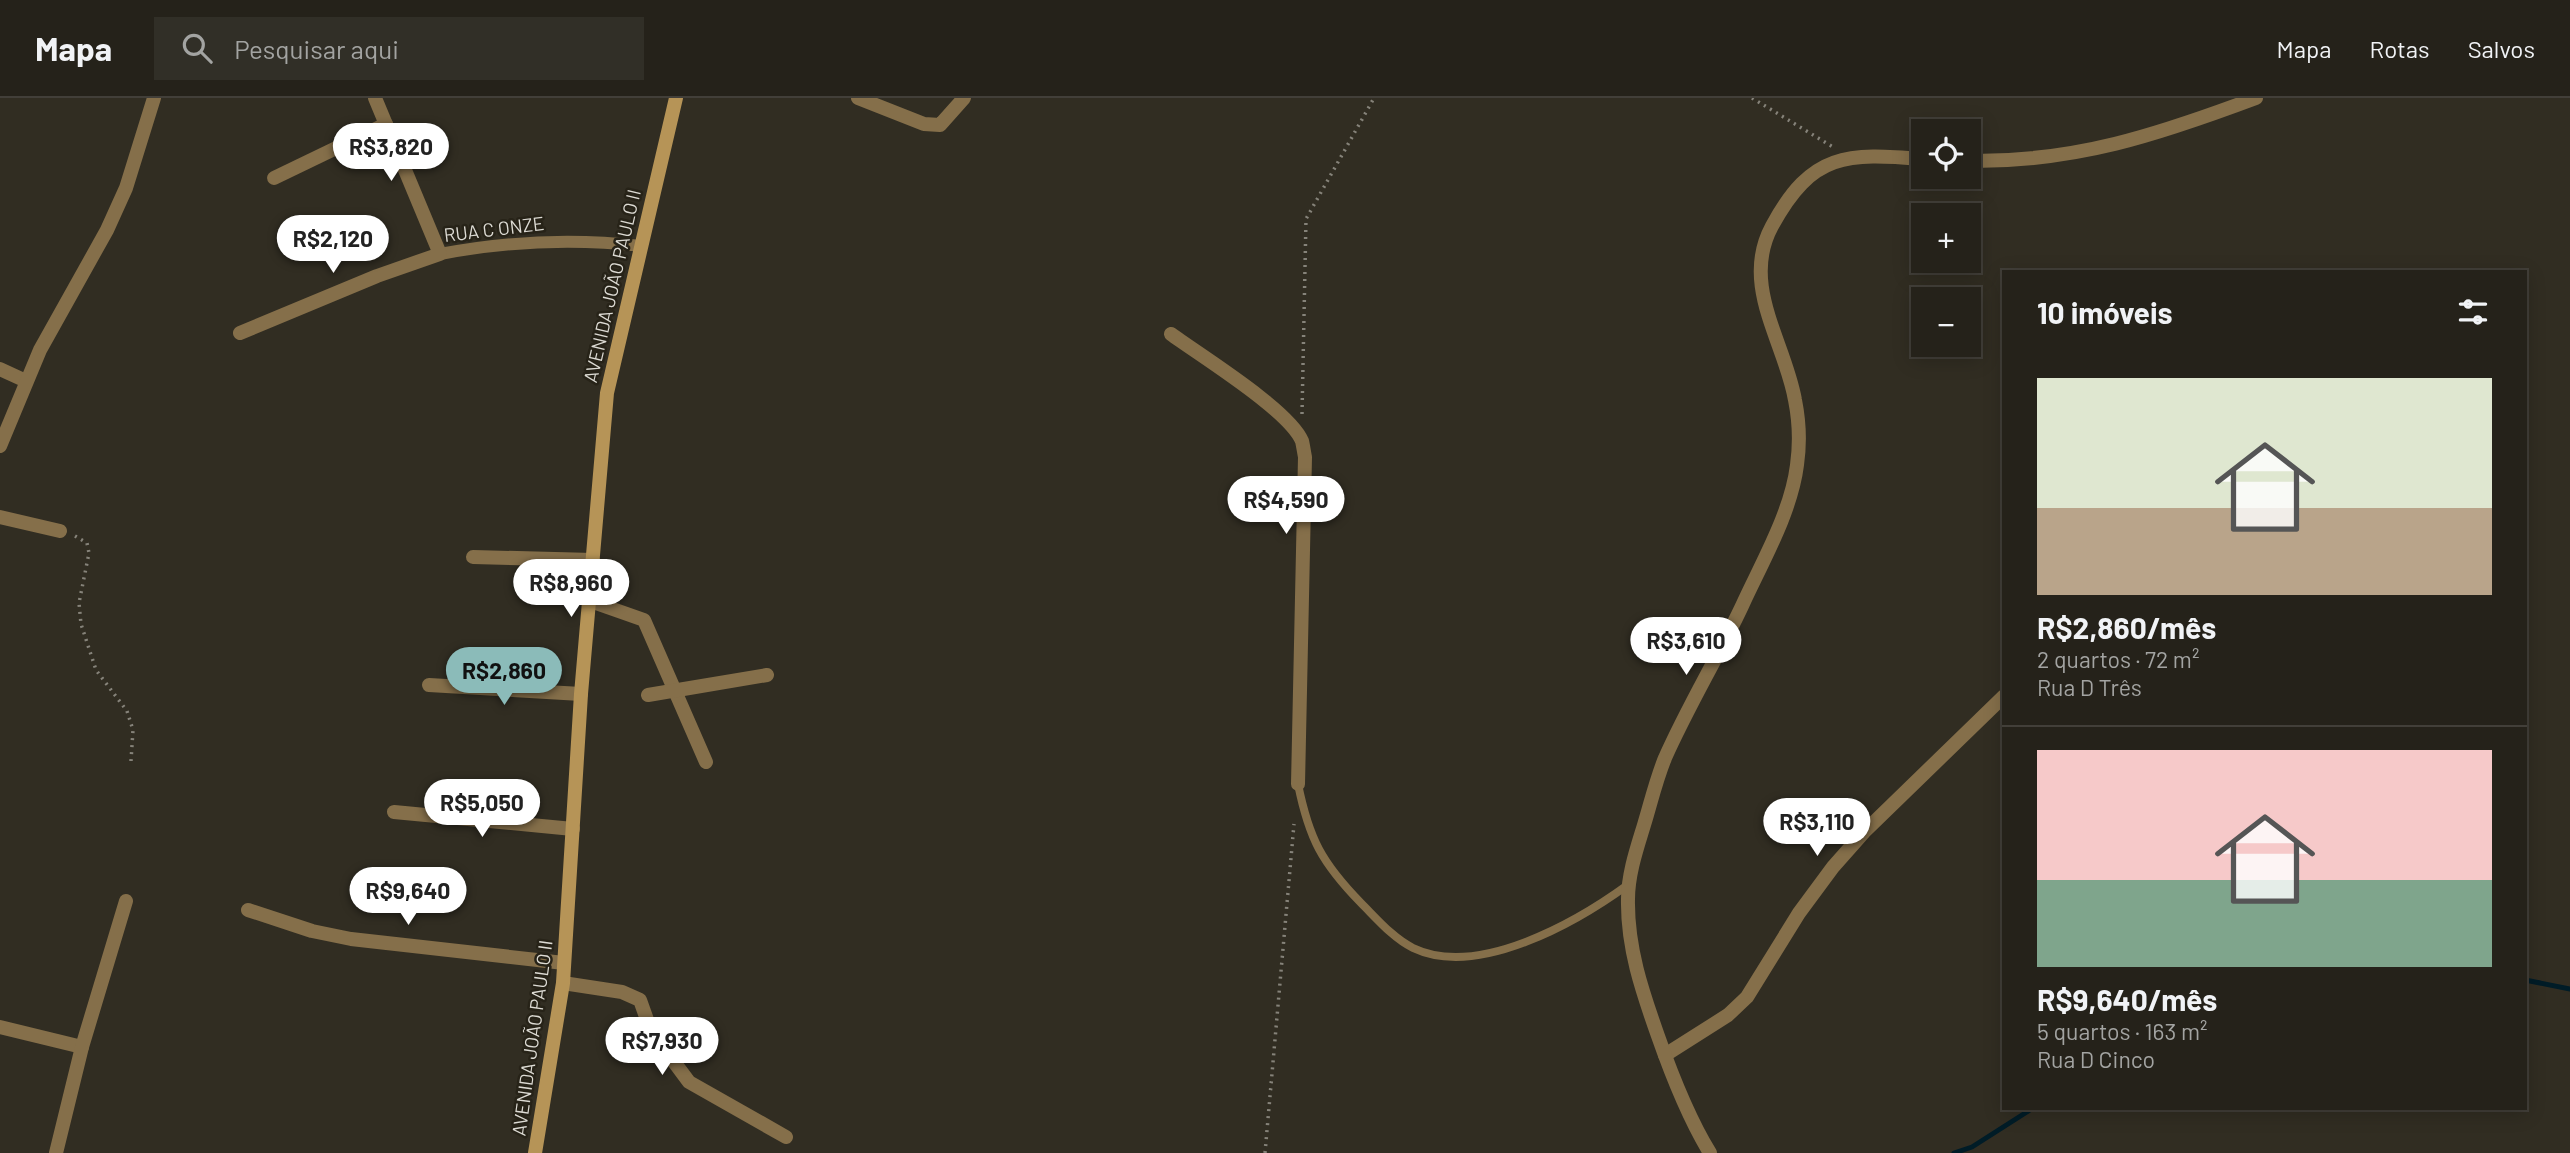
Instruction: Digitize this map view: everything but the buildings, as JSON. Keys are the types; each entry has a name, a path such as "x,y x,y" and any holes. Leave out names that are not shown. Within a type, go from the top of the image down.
{"main road":[{"name":"AVENIDA JOÃO PAULO II","path":"535,1153 563,983 581,694 607,393 676,98"}],"street":[{"path":"0,446 55,318 107,230 127,188 154,98"},
{"path":"375,98 440,254"},
{"path":"858,98 895,115 924,124 940,125 964,98"},
{"path":"1981,161 2035,159 2081,153 2175,128 2256,98"},
{"path":"274,178 386,124"},
{"path":"1710,1153 1697,1132 1640,985 1632,951 1628,897 1630,884 1655,785 1665,759 1764,559 1797,466 1796,400 1765,308 1759,277 1762,252 1770,229 1786,203 1828,163 1850,157 1911,159"},
{"name":"RUA C ONZE","path":"240,333 377,276 440,254 541,240 587,240 641,246"},
{"path":"1171,334 1258,397 1287,421 1301,440 1305,457 1298,784"},
{"path":"0,369 26,381"},
{"path":"0,517 60,531"},
{"path":"473,557 593,560"},
{"path":"590,601 644,620 706,762"},
{"path":"648,695 768,676"},
{"path":"429,685 581,694"},
{"path":"1665,1055 1728,1015 1747,997 1799,913 1833,867 1911,785 2002,697"},
{"path":"394,813 573,829"},
{"path":"56,1153 82,1047 125,901"},
{"path":"248,910 312,931 352,939 564,963"},
{"path":"563,983 622,992 640,1000 651,1031 689,1082 786,1137"},
{"path":"0,1027 82,1047"}],"lane":[{"path":"1298,784 1311,839 1338,880 1388,931 1414,948 1443,956 1477,956 1541,936 1597,908 1630,884"}],"path":[{"path":"1301,440 1306,219 1374,98"},
{"path":"1752,98 1850,157"},
{"path":"60,531 81,537 87,544 89,553 79,603 81,624 96,670 127,711 133,730 131,761"},
{"path":"1265,1153 1298,784"}],"waterway":[{"path":"2527,980 2570,989"},
{"path":"1954,1153 1972,1147 2030,1110"}]}
